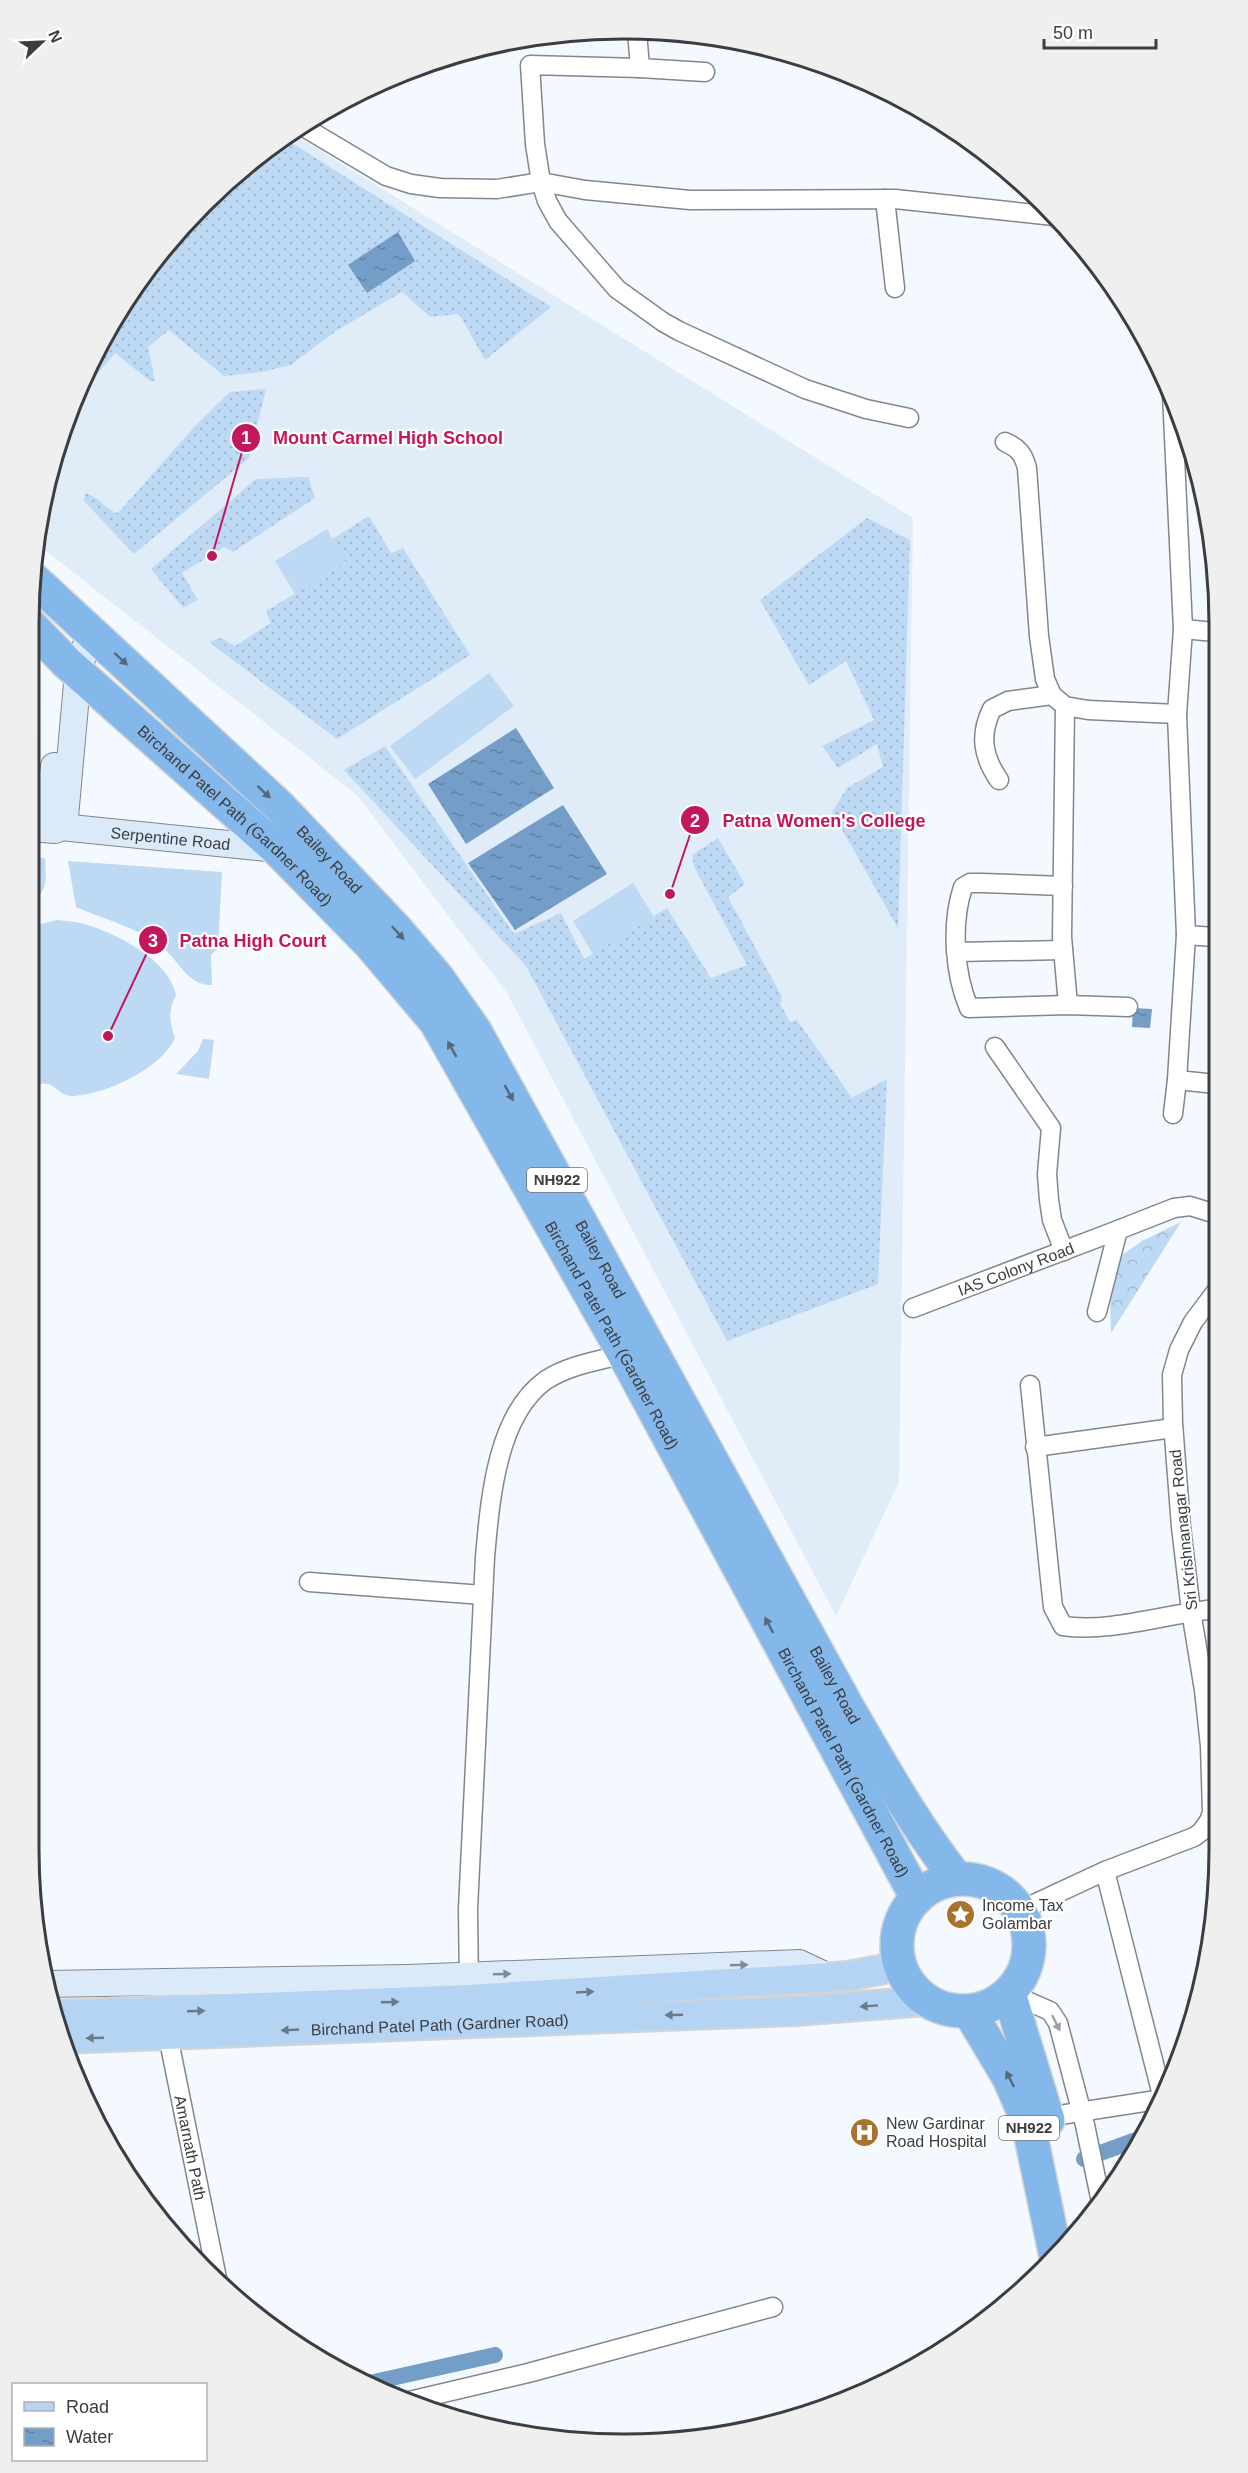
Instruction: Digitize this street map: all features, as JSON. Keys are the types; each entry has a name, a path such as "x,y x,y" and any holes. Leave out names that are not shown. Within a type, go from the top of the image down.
{"highway":[{"name":"Bailey Road","path":"40,586 279,806 394,928 437,977 469,1022 848,1708 932,1848 957,1879"},
{"name":"Birchand Patel Path (Gardner Road)","path":"39,634 73,668 277,849 371,945 436,1022 624,1354 917,1898"},
{"path":"957,1879 971,1880 992,1887 1010,1899 1026,1925 1028,1954 1018,1982 1009,1993 997,2002 969,2012 947,2009 927,2001 906,1979 900,1966 897,1936 908,1909 917,1898 942,1882 957,1879"},
{"name":"NH922","path":"1009,1993 1047,2117 1070,2227"},
{"name":"NH922","path":"969,2012 1010,2078 1028,2122 1054,2246"}],"main road":[{"name":"Birchand Patel Path (Gardner Road)","path":"70,2038 166,2024 469,1999 829,1977 877,1972 900,1966"},
{"name":"Birchand Patel Path (Gardner Road)","path":"469,1999 795,2011 927,2001"},
{"name":"Birchand Patel Path (Gardner Road)","path":"64,2016 166,2024"}],"street":[{"path":"638,39 640,68"},
{"path":"705,72 530,65 535,144 541,182 547,201 558,221 592,262 618,288 663,322 701,342 805,389 866,409 909,418"},
{"path":"310,131 386,176 411,184 475,189 514,187 541,182 585,190 690,200 885,199 1042,215"},
{"path":"885,199 895,288"},
{"path":"1173,424 1183,629 1177,714 1186,935 1178,1080 1173,1114"},
{"path":"1005,442 1018,448 1027,468 1039,636 1045,680 1058,701 1063,950 1068,1005"},
{"path":"39,814 42,813 50,798 82,625"},
{"path":"1183,629 1209,631"},
{"path":"62,827 67,806 73,668"},
{"path":"999,780 985,756 985,726 992,709 1008,701 1058,701 1114,713 1177,714"},
{"name":"Serpentine Road","path":"39,829 54,830 62,827 277,849"},
{"path":"1063,886 982,883 963,887 959,909 957,952 961,990 969,1008 1068,1005 1128,1007"},
{"path":"1186,935 1209,937"},
{"path":"957,952 1063,950"},
{"path":"995,1047 1051,1128 1047,1174 1049,1200 1052,1221 1064,1251"},
{"path":"1178,1080 1209,1083"},
{"name":"IAS Colony Road","path":"913,1308 1182,1207 1190,1206 1209,1212"},
{"path":"1096,1312 1118,1230"},
{"name":"Sri Krishnanagar Road","path":"1209,1300 1193,1322 1179,1350 1172,1375 1179,1515 1204,1690 1209,1746"},
{"path":"55,1984 469,1999 468,1909 483,1595 489,1508 497,1466 523,1403 546,1381 569,1368 624,1354"},
{"path":"1030,1385 1053,1607 1064,1626 1091,1628 1209,1610"},
{"path":"1035,1448 1173,1428"},
{"path":"309,1582 483,1595"},
{"name":"Sri Krishnanagar Road","path":"1019,1911 1105,1871 1209,1831"},
{"path":"1105,1871 1159,2084"},
{"path":"1009,1993 1050,2011 1058,2023 1084,2119 1098,2190"},
{"name":"Amarnath Path","path":"166,2024 215,2268"},
{"path":"1047,2117 1084,2119 1152,2102"},
{"path":"423,2398 528,2373 773,2307"}],"shaded area":[{"path":"300,138 913,518 899,1482 836,1616 507,993 357,795 44,549 50,510 70,436 99,365 117,331 160,268 210,210 238,184"}],"green space":[{"path":"292,143 551,307 485,360 459,314 430,317 402,292 336,331 291,365 261,372 224,376 169,330 148,347 155,381 150,381 115,353 93,380 117,331 160,268 184,238 238,184"},
{"path":"266,389 249,458 134,554 84,501 85,493 118,513 196,425 230,392"},
{"path":"308,477 315,498 233,552 224,547 182,573 198,600 183,608 151,569 256,479"},
{"path":"369,516 391,553 403,548 470,655 337,739 209,642 221,638 235,646 271,623 266,611 346,563 332,539"},
{"path":"867,518 910,540 898,928 832,812 847,788 883,767 877,744 838,768 822,746 874,720 846,661 809,685 760,600"},
{"path":"327,529 346,563 295,594 275,561"},
{"path":"489,673 514,706 415,779 390,746"},
{"path":"385,746 514,934 561,913 584,959 667,908 711,978 747,965 694,867 692,855 718,838 745,884 728,897 782,997 780,1004 790,1022 797,1020 852,1098 887,1079 878,1284 727,1341 526,966 344,770"},
{"path":"39,858 45,858 46,873 45,884 40,894"},
{"path":"68,861 222,872 218,948 211,955 212,985 191,978 166,950 147,937 76,907"},
{"path":"633,883 654,917 593,954 573,921"},
{"path":"57,920 76,922 105,931 136,947 162,969 176,995 170,1016 175,1038 158,1060 131,1078 87,1094 67,1095 49,1084 39,1085 39,924"},
{"path":"203,1039 214,1040 209,1079 176,1074 198,1051"},
{"path":"1181,1222 1111,1333 1110,1290 1122,1255 1142,1241"}],"water":[{"path":"398,232 415,261 367,293 348,265"},
{"path":"516,728 554,788 466,844 428,784"},
{"path":"563,805 607,874 515,930 468,863"},
{"path":"1133,1008 1152,1009 1150,1028 1132,1027"}],"waterway":[{"path":"1084,2159 1131,2142"},
{"path":"380,2381 495,2355"}],"place":[{"name":"Mount Carmel High School","path":"212,556"},
{"name":"Patna Women's College","path":"670,894"},
{"name":"Patna High Court","path":"108,1036"},
{"name":"Income Tax Golambar","path":"961,1914"},
{"name":"New Gardinar Road Hospital","path":"865,2132"}]}
